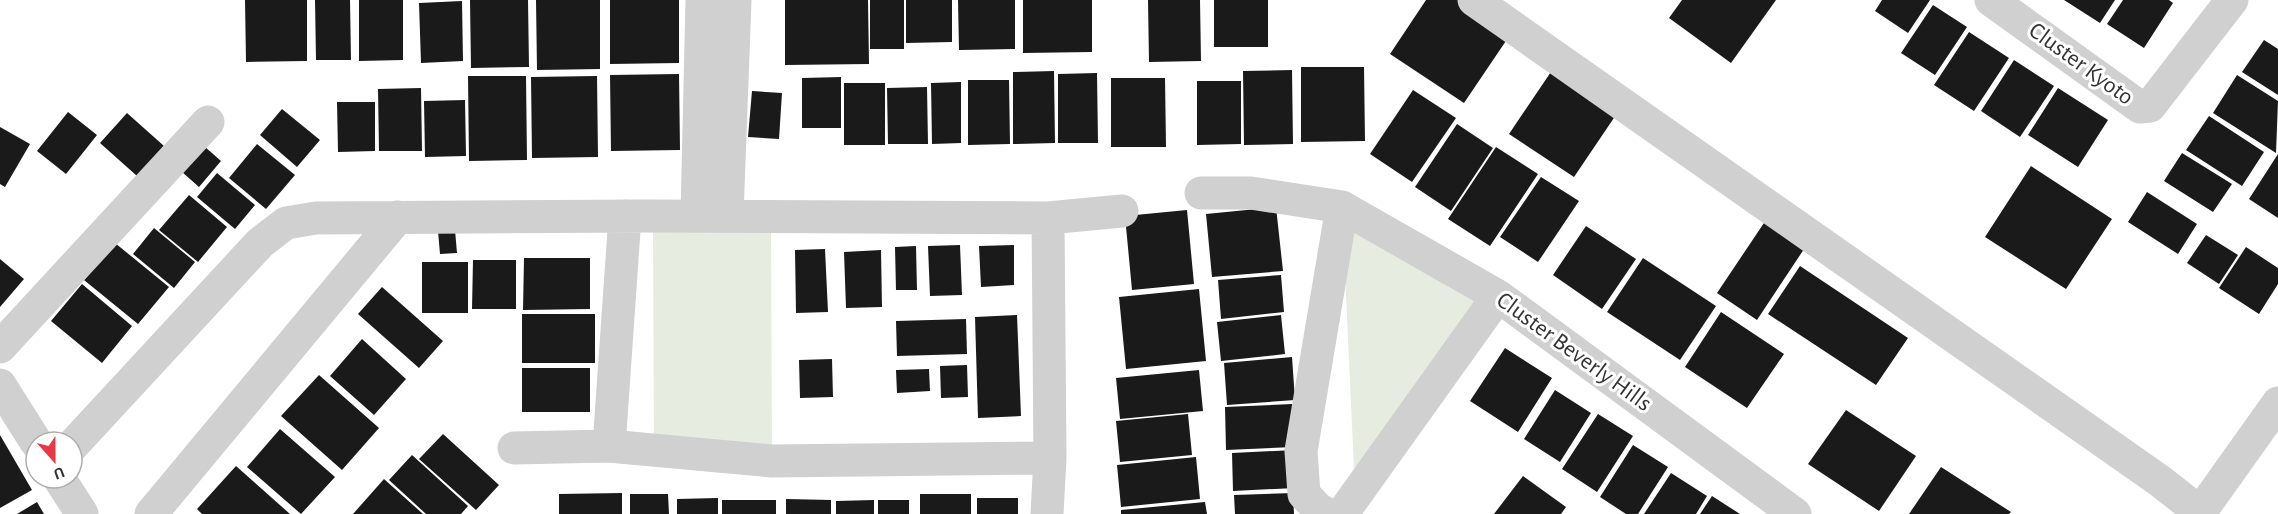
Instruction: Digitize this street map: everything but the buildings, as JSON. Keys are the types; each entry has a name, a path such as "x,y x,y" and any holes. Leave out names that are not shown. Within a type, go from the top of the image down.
{"street":[{"path":"702,0 712,216"},
{"path":"712,216 735,0"},
{"path":"1474,0 2151,474 2201,513 2278,403"},
{"name":"Cluster Kyoto","path":"1991,0 2140,107 2146,108 2150,106 2232,0"},
{"path":"0,347 208,122"},
{"path":"1201,193 1251,193 1342,207 1301,451 1304,494 1318,509 1327,514"},
{"name":"Cluster Beverly Hills","path":"1342,207 1498,296 1796,514"},
{"path":"84,433 260,243 286,223 316,218 398,217 1048,218 1122,211"},
{"path":"609,446 625,216"},
{"path":"151,514 398,217"},
{"path":"1047,514 1050,458 1048,218"},
{"path":"1342,514 1355,492 1498,296"},
{"path":"0,385 28,430"},
{"path":"514,448 609,446 772,461 1050,458"},
{"path":"67,490 82,514"}],"shaded area":[{"path":"1342,207 1498,296 1355,491"},
{"path":"771,216 772,461 654,462 653,222"}]}
